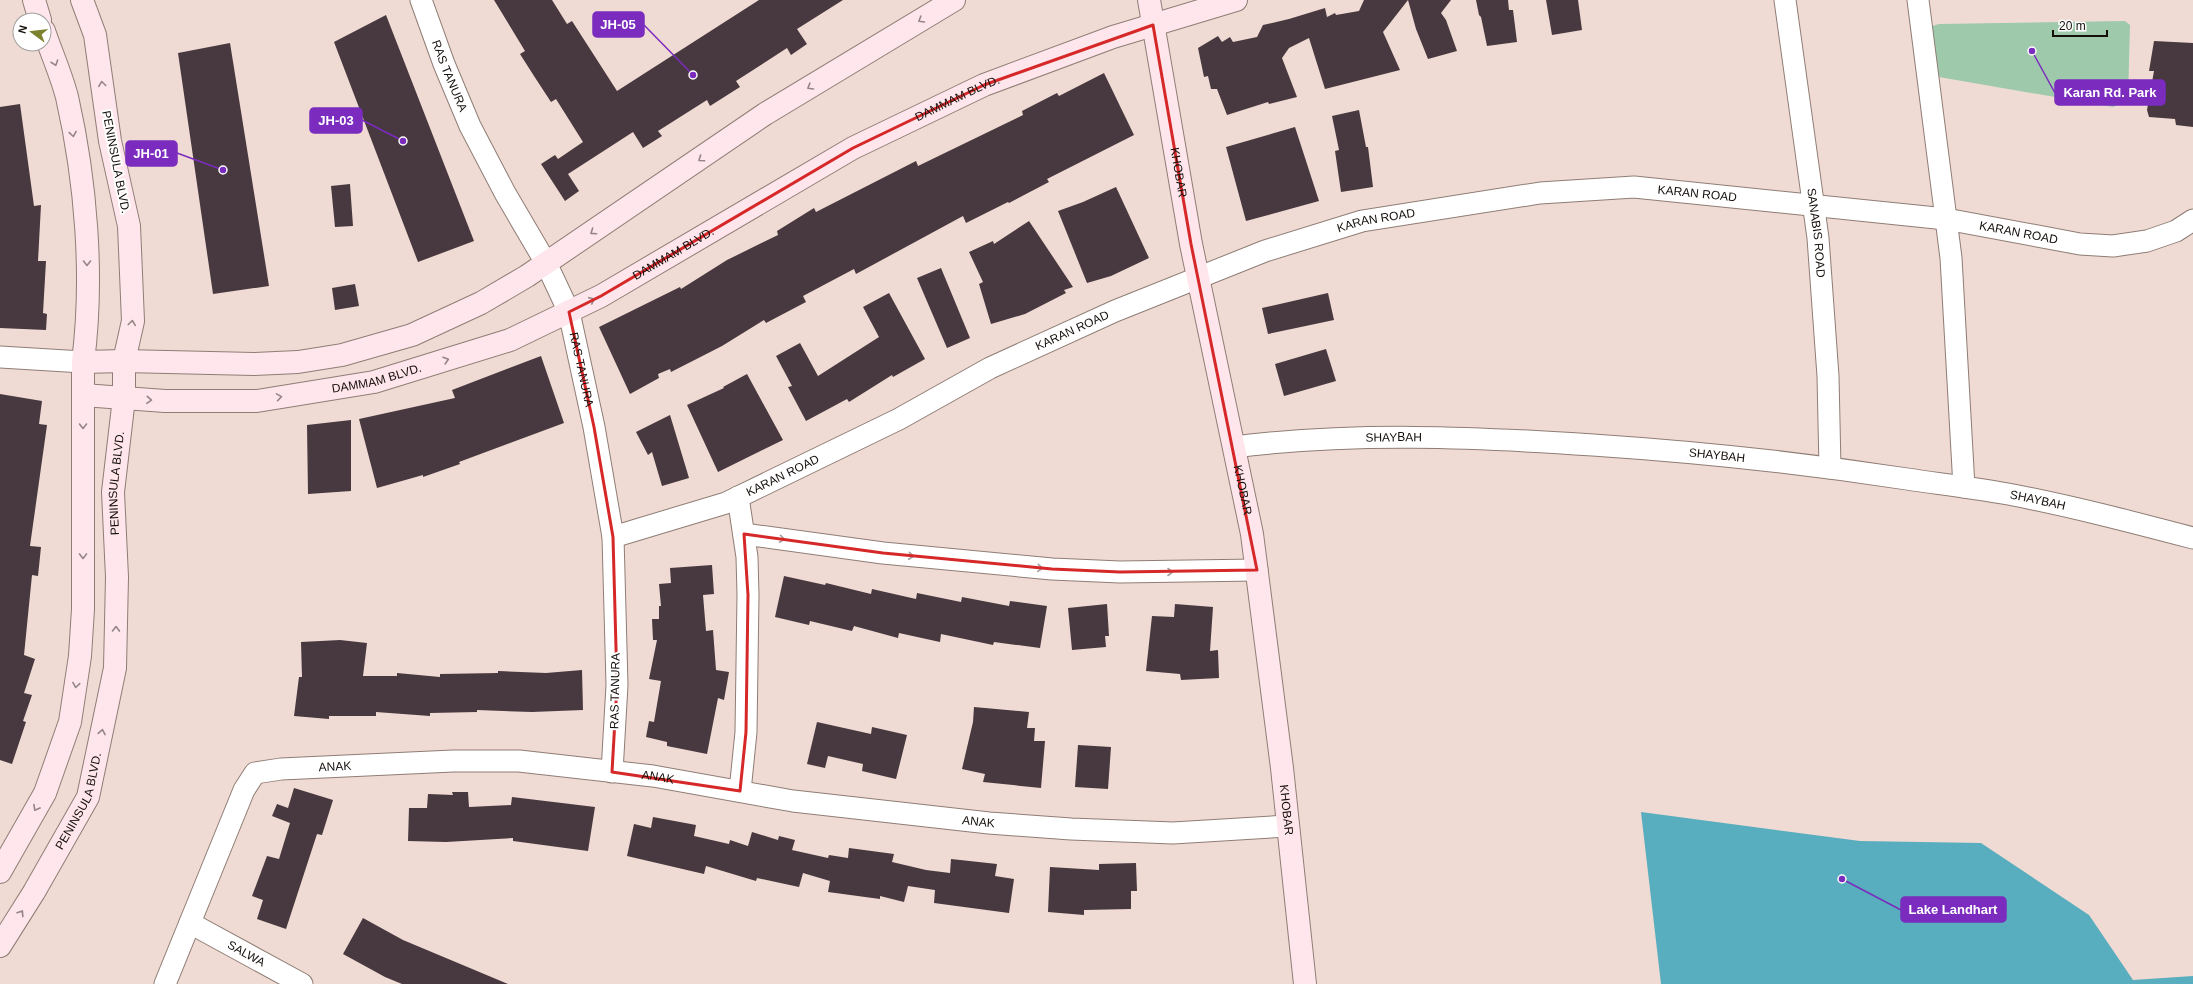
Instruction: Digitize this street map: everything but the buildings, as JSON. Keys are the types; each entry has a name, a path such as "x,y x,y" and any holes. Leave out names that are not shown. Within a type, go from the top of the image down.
{"main road":[{"path":"34,0 38,12"},
{"name":"PENINSULA BLVD.","path":"0,946 34,892 88,798 115,668 117,577 113,492 124,398 124,361 133,321 129,226 110,141 95,35 82,0"},
{"path":"83,362 124,361 254,364 298,362 342,355 412,335 481,303 546,263 765,114 954,0"},
{"name":"KHOBAR","path":"1149,0 1198,278 1252,534 1288,826 1305,984"},
{"name":"DAMMAM BLVD.","path":"83,395 165,401 257,401 374,382 510,340 601,296 860,145 984,84 1113,37 1236,0"},
{"path":"5,865 45,793 70,722 80,656 83,609 83,362 87,331 86,217 66,96 51,52"}],"street":[{"name":"RAS TANURA","path":"421,0 444,64 470,126 505,193 546,263 569,312 594,427 613,537 617,685 612,772"},
{"name":"SANABIS ROAD","path":"1784,0 1818,238 1828,376 1830,468"},
{"path":"1918,0 1946,219 1954,302 1964,487"},
{"name":"KARAN ROAD","path":"613,537 726,503 899,419 990,368 1115,311 1265,251 1362,221 1540,193 1634,187 1946,219 2080,244 2113,246 2147,241 2176,232 2193,220"},
{"path":"0,358 83,362"},
{"name":"SHAYBAH","path":"1234,447 1280,441 1405,437 1529,440 1667,449 1830,468 2008,494 2104,515 2193,538"},
{"path":"738,497 747,557 748,595 746,732 740,791"},
{"path":"744,534 883,553 1052,569 1120,572 1257,570"},
{"name":"ANAK","path":"165,984 244,790 255,773 281,769 366,767 453,761 519,761 653,776 793,800 893,813 1071,829 1173,833 1288,826"},
{"name":"SALWA","path":"190,923 302,984"}],"highlighted area":[{"path":"1153,25 1191,244 1257,570 1120,572 1052,569 883,553 744,534 748,595 746,732 740,791 612,772 617,685 613,537 594,427 569,312 601,296 853,148 984,85"}],"green space":[{"path":"2125,21 2130,25 2128,100 2113,107 1939,77 1932,26 1939,24"}],"water":[{"path":"1641,812 1860,841 1981,843 2089,915 2133,980 2193,976 2193,984 1661,984"}],"place":[{"name":"Karan Rd. Park","path":"2032,51"},
{"name":"JH-05","path":"693,75"},
{"name":"JH-03","path":"403,141"},
{"name":"JH-01","path":"223,170"},
{"name":"Lake Landhart","path":"1842,879"}]}
